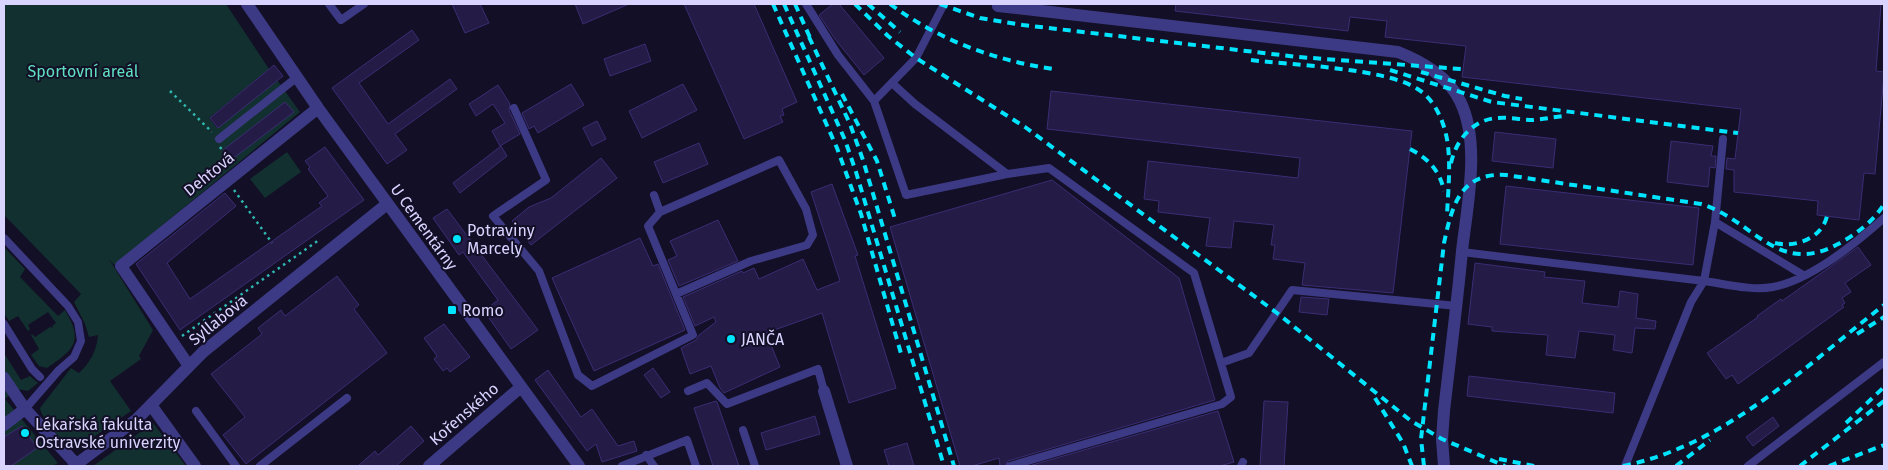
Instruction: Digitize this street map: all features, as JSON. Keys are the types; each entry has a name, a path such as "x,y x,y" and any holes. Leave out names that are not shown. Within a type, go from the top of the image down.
{"street":[{"name":"U Cementárny","path":"247,4 296,78 579,466"},
{"path":"994,5 1393,51 1419,61 1459,98 1469,129 1469,185 1442,438 1444,466"},
{"name":"Dehtová","path":"173,343 121,266 318,108"},
{"name":"Syllabova","path":"75,465 108,442 151,405 189,366 387,204"},
{"path":"173,343 189,366"},
{"path":"4,378 25,409 75,465"},
{"name":"Kořenského","path":"429,466 521,387"},
{"path":"824,391 847,466"},
{"path":"151,405 195,466"},
{"path":"4,424 25,409"}],"lane":[{"path":"329,4 341,20 364,4"},
{"path":"806,4 838,55 874,101 906,194 1007,174 1049,168 1194,272 1231,396 1222,404 1010,466"},
{"path":"874,101 916,58 944,4"},
{"path":"219,139 296,78"},
{"path":"892,83 914,104 1007,174"},
{"path":"514,108 546,180 493,216 539,271 578,375 592,386 693,335 676,294 648,226 660,212 779,160 806,209 813,235 807,245 751,261 676,294"},
{"path":"1625,466 1691,302 1704,281 1715,222 1723,139"},
{"path":"654,195 660,212"},
{"path":"1462,252 1765,288 1787,283 1803,275 1860,239 1884,218"},
{"path":"1715,222 1803,275"},
{"path":"4,238 68,306 78,322 81,341 74,356 58,370 25,409"},
{"path":"1221,363 1249,353 1292,290 1457,306"},
{"path":"4,324 32,369 40,377"},
{"path":"1748,466 1884,362"},
{"path":"688,391 706,383 728,404 818,368 824,391"},
{"path":"260,466 347,398"},
{"path":"196,411 236,466"},
{"path":"743,430 755,466"},
{"path":"622,466 687,440 696,466"},
{"path":"646,455 654,466"}],"path":[{"path":"170,91 219,139 220,150 238,172"},
{"path":"227,181 272,242"},
{"path":"173,343 323,238"},
{"path":"283,258 287,263"}],"green space":[{"name":"Sportovní areál","path":"4,4 226,4 269,69 209,118 217,128 277,80 300,112 114,265 109,259 153,330 139,356 141,359 110,381 131,411 76,449 71,447 54,431 44,418 40,408 71,368 79,373 86,365 94,351 98,335 89,337 74,302 81,294 4,217"},
{"path":"287,152 301,172 265,198 250,179"},
{"path":"4,247 25,269 20,277 58,316 65,310 71,321 75,337 70,350 47,368 39,366 31,355 39,349 31,335 35,337 50,327 53,328 52,326 56,323 48,312 28,325 30,329 28,331 18,316 9,321 4,313"},
{"name":"Lékařská fakulta Ostravské univerzity","path":"4,353 21,380 30,376 38,383 28,391 17,389 5,399 58,463 53,466 4,466"},
{"path":"153,423 186,466 93,466"}],"building":[{"path":"452,4 480,4 489,23 465,33"},
{"path":"575,4 629,4 583,24"},
{"path":"684,4 754,4 797,102 782,109 784,115 780,116 783,122 744,139"},
{"path":"833,4 839,4 884,58 864,75 835,39 819,15"},
{"path":"1176,4 1881,4 1876,71 1884,72 1884,75 1875,174 1864,173 1859,220 1817,215 1818,201 1734,192 1734,170 1726,169 1727,158 1735,159 1741,109 1462,77 1466,46 1385,37 1387,21 1350,17 1348,31 1175,11"},
{"path":"412,30 419,40 359,83 388,124 450,79 457,89 395,134 407,150 387,164 332,88"},
{"path":"645,44 651,61 610,76 604,59"},
{"path":"274,65 283,76 218,128 210,118"},
{"path":"571,84 584,105 538,133 534,126 529,129 522,113"},
{"path":"683,84 697,110 642,138 629,111"},
{"path":"498,85 510,104 509,110 520,134 500,146 492,131 505,123 493,104 476,116 469,104"},
{"path":"1051,91 1412,131 1393,293 1302,285 1305,263 1273,259 1275,245 1271,245 1274,225 1234,221 1231,248 1206,246 1210,218 1158,212 1159,201 1144,199 1148,161 1298,178 1300,158 1047,129"},
{"path":"285,102 294,112 231,160 223,150"},
{"path":"597,121 606,139 592,146 583,128"},
{"path":"1495,132 1556,139 1553,168 1492,161"},
{"path":"1671,141 1713,146 1711,156 1716,156 1715,168 1710,167 1708,187 1667,182"},
{"path":"699,143 708,164 663,183 654,162"},
{"path":"501,146 507,156 460,193 453,183"},
{"path":"325,147 364,200 180,330 136,264 225,193 236,206 167,263 190,299 322,206 319,203 328,196 308,169 310,167 305,161"},
{"path":"601,158 617,178 531,245 512,221 529,207 551,198"},
{"path":"1052,180 1179,278 1215,400 1008,461 1005,466 1000,466 999,458 972,466 960,466 890,227"},
{"name":"JANČA","path":"832,184 858,255 855,256 896,388 849,403 822,313 766,333 780,367 724,393 711,366 690,374 681,348 696,340 699,335 716,322 714,317 695,326 683,297 742,271 743,273 754,268 759,279 803,259 817,290 840,281 811,192"},
{"path":"1506,186 1699,208 1693,265 1500,244"},
{"path":"447,209 538,330 511,349 484,311 498,300 463,252 459,255 433,218"},
{"path":"718,220 738,261 679,286 668,260 677,256 670,241"},
{"path":"640,238 653,266 658,264 685,330 594,371 552,278"},
{"path":"1858,247 1871,265 1845,283 1851,292 1842,298 1845,303 1842,305 1844,307 1738,384 1732,375 1726,379 1707,353 1781,299 1782,301"},
{"path":"1475,263 1545,272 1544,277 1585,281 1582,303 1618,307 1620,291 1638,294 1636,318 1656,321 1655,329 1635,328 1632,353 1613,350 1615,335 1579,331 1575,358 1546,355 1548,335 1492,331 1492,327 1468,324"},
{"path":"337,276 359,305 354,309 387,353 246,464 223,435 245,417 211,374 262,334 258,328 281,310 285,316"},
{"path":"1301,297 1329,299 1327,315 1299,312"},
{"path":"444,324 470,357 450,372 447,368 443,371 434,359 437,356 424,338"},
{"path":"653,368 670,392 661,398 644,375"},
{"path":"548,370 581,417 592,409 618,446 634,441 637,451 602,462 596,444 587,451 535,380"},
{"path":"1469,376 1615,393 1613,413 1467,396"},
{"path":"716,401 739,466 713,466 694,408"},
{"path":"1264,401 1288,402 1284,466 1260,466"},
{"path":"1218,411 1234,462 1220,466 1029,466"},
{"path":"815,416 820,434 766,450 761,433"},
{"path":"1773,417 1779,426 1753,446 1746,437"},
{"path":"22,426 37,448 11,466 4,466 4,437"},
{"path":"411,426 424,441 396,466 358,466 375,451 378,455"},
{"path":"907,443 914,466 889,466 884,450"}],"railway":[{"path":"773,4 837,148 861,214 902,357"},
{"path":"784,4 845,140 944,466"},
{"path":"795,4 812,42"},
{"path":"855,4 888,36 916,58 1025,127 1277,313 1411,421 1442,439 1505,466"},
{"path":"868,4 900,32"},
{"path":"890,4 928,28 967,47 1009,60 1053,69"},
{"path":"940,4 980,18 1023,25 1298,57 1461,69"},
{"path":"809,37 850,124 863,160 954,466"},
{"path":"1251,60 1313,66 1382,76 1401,81 1421,91 1436,109 1446,135 1449,170 1447,216"},
{"path":"1390,70 1492,102 1738,133"},
{"path":"1421,72 1522,99"},
{"path":"842,94 877,161 896,222"},
{"path":"1451,163 1461,139 1481,122 1498,118 1533,120 1565,116"},
{"path":"1410,149 1428,161 1440,177 1444,191"},
{"path":"1424,466 1421,439 1444,243 1455,204 1468,185 1478,179 1506,175 1701,204 1720,212 1766,242 1782,250 1798,254 1817,252 1838,244 1870,222 1884,204"},
{"path":"1775,243 1791,244 1807,240 1820,230 1827,216"},
{"path":"1623,466 1661,456 1696,441 1730,422 1793,378 1884,305"},
{"path":"1857,334 1884,317"},
{"path":"1846,423 1884,387"},
{"path":"1375,398 1403,443 1412,466"},
{"path":"1800,466 1884,401"},
{"path":"1676,466 1710,440"},
{"path":"1829,466 1884,445"},
{"path":"1499,459 1534,466"}],"place":[{"name":"Potraviny Marcely","path":"457,239"},
{"name":"Romo","path":"452,310"},
{"name":"JANČA","path":"731,339"},
{"name":"Lékařská fakulta Ostravské univerzity","path":"25,433"}]}
